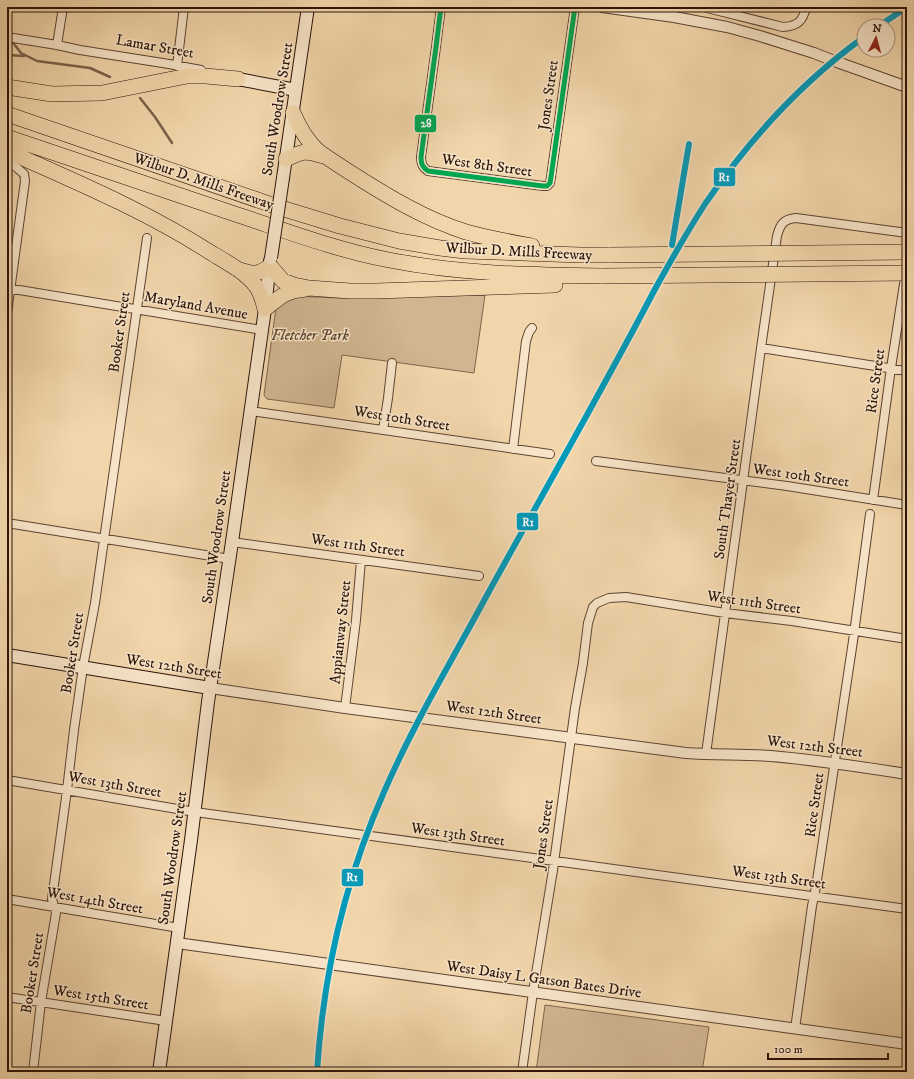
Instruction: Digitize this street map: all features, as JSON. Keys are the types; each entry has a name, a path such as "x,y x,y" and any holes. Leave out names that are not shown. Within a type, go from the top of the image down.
{"highway":[{"path":"7,87 52,94 102,93 187,76 238,79"},
{"path":"293,113 301,130 313,147 326,157 368,184 438,221 488,238 580,255"},
{"name":"Wilbur D. Mills Freeway","path":"7,114 281,208 369,234 399,241 465,251 580,255 907,252"},
{"name":"Wilbur D. Mills Freeway","path":"7,137 278,228 371,256 411,264 466,271 601,280"},
{"path":"7,150 103,193 194,241 237,269 256,286 265,309 284,294 309,288"},
{"path":"286,159 300,152 313,153 326,157"},
{"path":"237,269 256,274 263,272 270,262 283,281 294,285 309,288 350,291 376,291 666,276 907,273"}],"main road":[{"name":"South Woodrow Street","path":"159,1072 195,812 210,688 230,559 265,309 270,262 308,7"},
{"name":"Lamar Street","path":"238,79 296,90"},
{"name":"West 12th Street","path":"7,654 210,688"}],"street":[{"path":"57,45 63,7"},
{"path":"177,66 184,7"},
{"name":"West 8th Street","path":"441,7 421,164 424,169 428,171 547,186"},
{"name":"Jones Street","path":"547,186 550,183 551,177 575,7"},
{"path":"602,7 706,22 760,36 814,53 907,87"},
{"path":"706,22 707,7 783,27 796,25 804,14 806,7"},
{"name":"Lamar Street","path":"7,37 177,66 238,79"},
{"path":"7,163 24,174 25,181 9,288 7,313"},
{"name":"South Thayer Street","path":"706,754 760,348 779,230 782,223 789,219 796,218 907,233"},
{"name":"Booker Street","path":"33,1072 41,1002 56,913 52,899 74,730 83,667 95,603 147,238"},
{"name":"Rice Street","path":"873,500 891,368 907,267"},
{"name":"Maryland Avenue","path":"9,288 262,330"},
{"path":"513,449 526,341 532,328"},
{"path":"760,348 907,371"},
{"path":"383,430 392,362"},
{"name":"West 10th Street","path":"251,411 550,454"},
{"name":"West 10th Street","path":"596,461 787,486 907,504"},
{"name":"Rice Street","path":"795,1029 855,631 870,514"},
{"path":"7,523 230,559"},
{"name":"West 11th Street","path":"232,542 479,576"},
{"name":"Appianway Street","path":"345,708 356,620 361,560"},
{"name":"West 11th Street","path":"597,602 609,598 626,597 907,639"},
{"name":"Jones Street","path":"522,1072 588,624 592,607 597,602"},
{"name":"West 12th Street","path":"210,688 345,708 686,753 749,755 835,764 907,774"},
{"name":"West 13th Street","path":"7,780 195,812 907,909"},
{"name":"West 14th Street","path":"7,899 179,928"},
{"name":"West Daisy L Gatson Bates Drive","path":"177,943 907,1044"},
{"name":"West 15th Street","path":"7,997 166,1021"}],"green space":[{"name":"Fletcher Park","path":"485,295 474,373 342,355 334,408 267,399 264,395 276,308 294,296 339,298"},
{"path":"545,1005 709,1027 702,1072 536,1072"}],"waterway":[{"path":"11,40 21,53 37,61 90,68 110,77"},
{"path":"7,55 24,56"},
{"path":"140,98 155,117 172,143"}],"railway":[{"path":"654,291 670,256 689,144"}],"transit line":[{"name":"28","path":"441,7 421,157 423,166 428,171 543,186 547,186 550,183 575,7"},
{"name":"R1","path":"891,18 907,7"},
{"name":"R1","path":"317,1072 320,1036 331,964 347,894 370,825 407,742 660,280 705,204 739,158 777,114 819,73 856,43"},
{"name":"R1","path":"672,245 689,144"}]}
